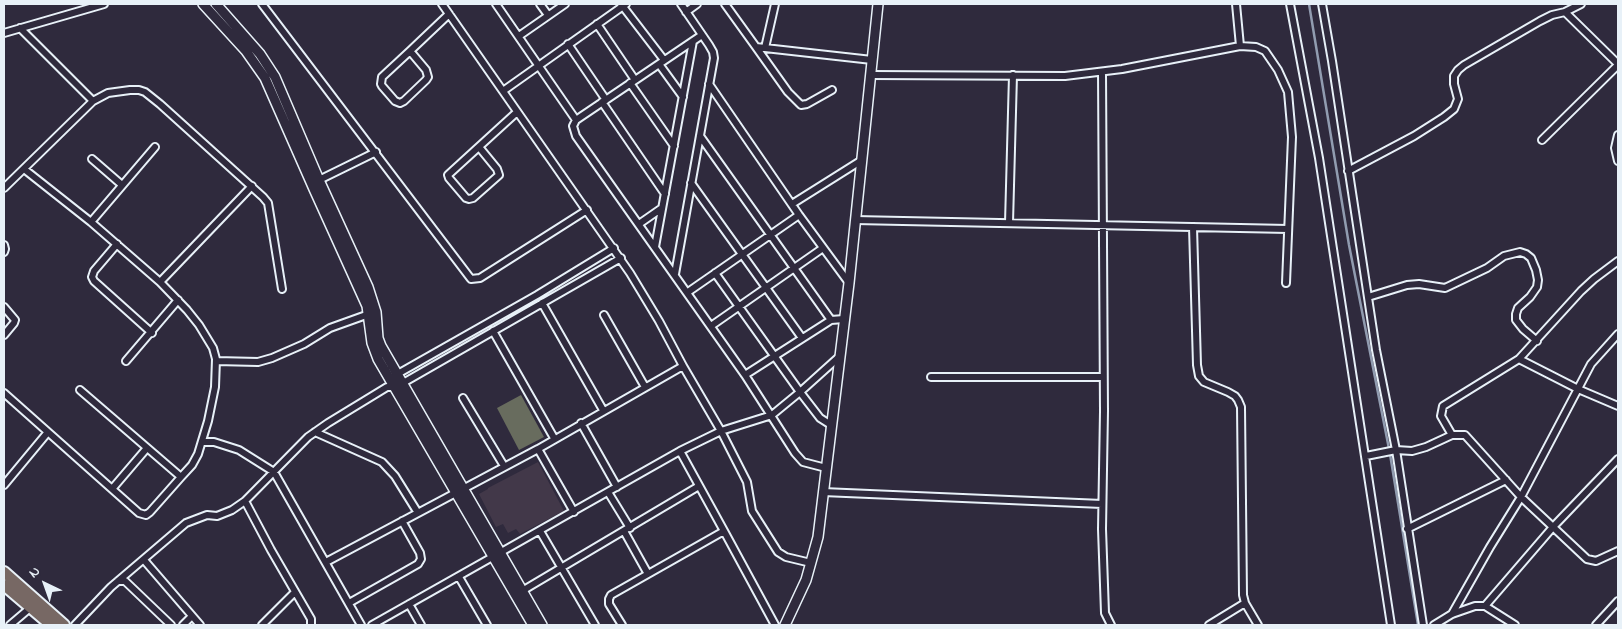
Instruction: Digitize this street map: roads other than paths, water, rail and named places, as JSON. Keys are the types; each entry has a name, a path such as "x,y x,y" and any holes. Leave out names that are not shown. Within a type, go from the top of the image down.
{"main road":[{"path":"4,572 64,625"},
{"path":"4,585 51,625"}],"street":[{"path":"4,33 104,4"},
{"path":"203,4 246,51 265,78 363,297 369,314 374,350 542,625"},
{"path":"216,4 267,64 275,77 319,180 368,286 376,312 380,346 395,382"},
{"path":"262,4 471,279 480,278 587,210"},
{"path":"442,4 621,258 660,321 747,482 752,511 778,552 786,557 810,563"},
{"path":"540,4 548,15"},
{"path":"519,36 565,4"},
{"path":"503,91 623,4 683,97"},
{"path":"675,274 714,58 713,52 681,4"},
{"path":"686,12 697,4"},
{"path":"725,4 788,92 801,105 807,104 832,90"},
{"path":"765,48 775,4"},
{"path":"785,625 806,580 818,536 840,356 878,4"},
{"path":"1236,4 1240,46"},
{"path":"1290,4 1319,158 1391,625"},
{"path":"1322,4 1376,350 1396,450 1423,625"},
{"path":"1348,171 1414,136 1454,109 1458,99 1454,76 1464,65 1540,21 1582,4"},
{"path":"500,5 576,120"},
{"path":"1542,140 1618,65 1565,12"},
{"path":"410,51 426,70 428,77 400,103 395,101 382,86 382,77 449,14"},
{"path":"597,24 674,146"},
{"path":"20,28 93,100"},
{"path":"702,35 576,120 572,126 576,136 745,375 799,459 803,462 826,468"},
{"path":"655,247 693,41"},
{"path":"568,44 665,194"},
{"path":"870,75 1064,76 1122,69 1240,46 1256,47 1264,51 1278,70 1288,92 1292,137 1286,283"},
{"path":"756,47 872,60"},
{"path":"1102,72 1102,504 1105,613 1111,625"},
{"path":"1009,223 1013,75"},
{"path":"709,84 848,283"},
{"path":"4,188 93,100 108,93 119,91 139,90 145,92 252,186 268,203 282,289"},
{"path":"479,147 497,169 499,175 473,198 469,199 466,198 448,176 479,147 517,112"},
{"path":"1618,134 1615,148 1618,161"},
{"path":"700,136 831,320"},
{"path":"91,222 155,147"},
{"path":"319,180 376,152"},
{"path":"92,159 122,185"},
{"path":"792,204 862,160"},
{"path":"4,393 139,513 146,514 150,512 192,465 202,442 215,387 216,361 213,348 178,300 117,244 24,169"},
{"path":"692,183 802,338"},
{"path":"160,282 252,186"},
{"path":"639,224 662,208"},
{"path":"688,292 799,215"},
{"path":"855,220 1288,229"},
{"path":"1193,227 1197,365 1199,376 1204,382 1235,396 1241,407 1243,595 1258,625"},
{"path":"117,244 94,271 92,277 94,281 152,333"},
{"path":"4,245 4,252"},
{"path":"75,625 110,587 186,523 207,515 217,516 232,510 245,501 315,432 614,248"},
{"path":"711,326 823,248"},
{"path":"1368,297 1407,285 1419,284 1445,288 1487,268 1504,256 1520,252 1531,258 1538,280 1537,286 1530,296 1518,308 1516,320 1537,341"},
{"path":"395,382 493,331 621,258"},
{"path":"1452,435 1441,416 1443,406 1519,359 1594,279 1618,261"},
{"path":"716,273 800,392 820,418 831,425"},
{"path":"126,361 152,333 178,300"},
{"path":"542,303 603,410"},
{"path":"4,308 15,320 4,335"},
{"path":"216,361 258,362 272,358 304,344 330,328 369,314"},
{"path":"604,315 645,387"},
{"path":"745,375 831,320 844,319"},
{"path":"493,331 554,438"},
{"path":"1452,614 1521,497 1591,364 1618,334"},
{"path":"372,625 680,451 720,431 772,415 840,356"},
{"path":"1519,359 1578,389 1618,406"},
{"path":"326,562 460,491 683,366"},
{"path":"931,377 1103,377"},
{"path":"80,390 181,477"},
{"path":"463,398 504,466"},
{"path":"581,423 617,487"},
{"path":"4,485 48,432"},
{"path":"315,432 382,462 395,476 418,513"},
{"path":"1366,456 1396,450 1412,451 1452,435 1465,434 1521,497 1587,559 1596,561 1618,550"},
{"path":"202,442 214,442 239,450 274,472 361,625"},
{"path":"112,489 147,448"},
{"path":"538,448 574,512"},
{"path":"680,451 775,625"},
{"path":"1484,606 1553,527 1618,459"},
{"path":"1407,529 1506,480"},
{"path":"522,591 699,486"},
{"path":"608,492 648,574"},
{"path":"823,492 1102,504"},
{"path":"245,501 311,619 311,625"},
{"path":"349,603 418,564 421,559 420,553 402,521"},
{"path":"540,531 595,625"},
{"path":"622,625 609,604 611,595 724,531"},
{"path":"498,555 534,625"},
{"path":"144,560 200,625"},
{"path":"459,577 487,625"},
{"path":"118,581 125,581 171,625"},
{"path":"262,625 295,592"},
{"path":"1596,625 1618,601"},
{"path":"1209,625 1245,602"},
{"path":"409,604 421,625"},
{"path":"1434,625 1452,614 1475,606 1484,606 1515,625"},
{"path":"10,625 30,608"},
{"path":"183,625 192,616"}],"waterway":[{"path":"1309,4 1349,245 1390,454 1418,625"}]}
